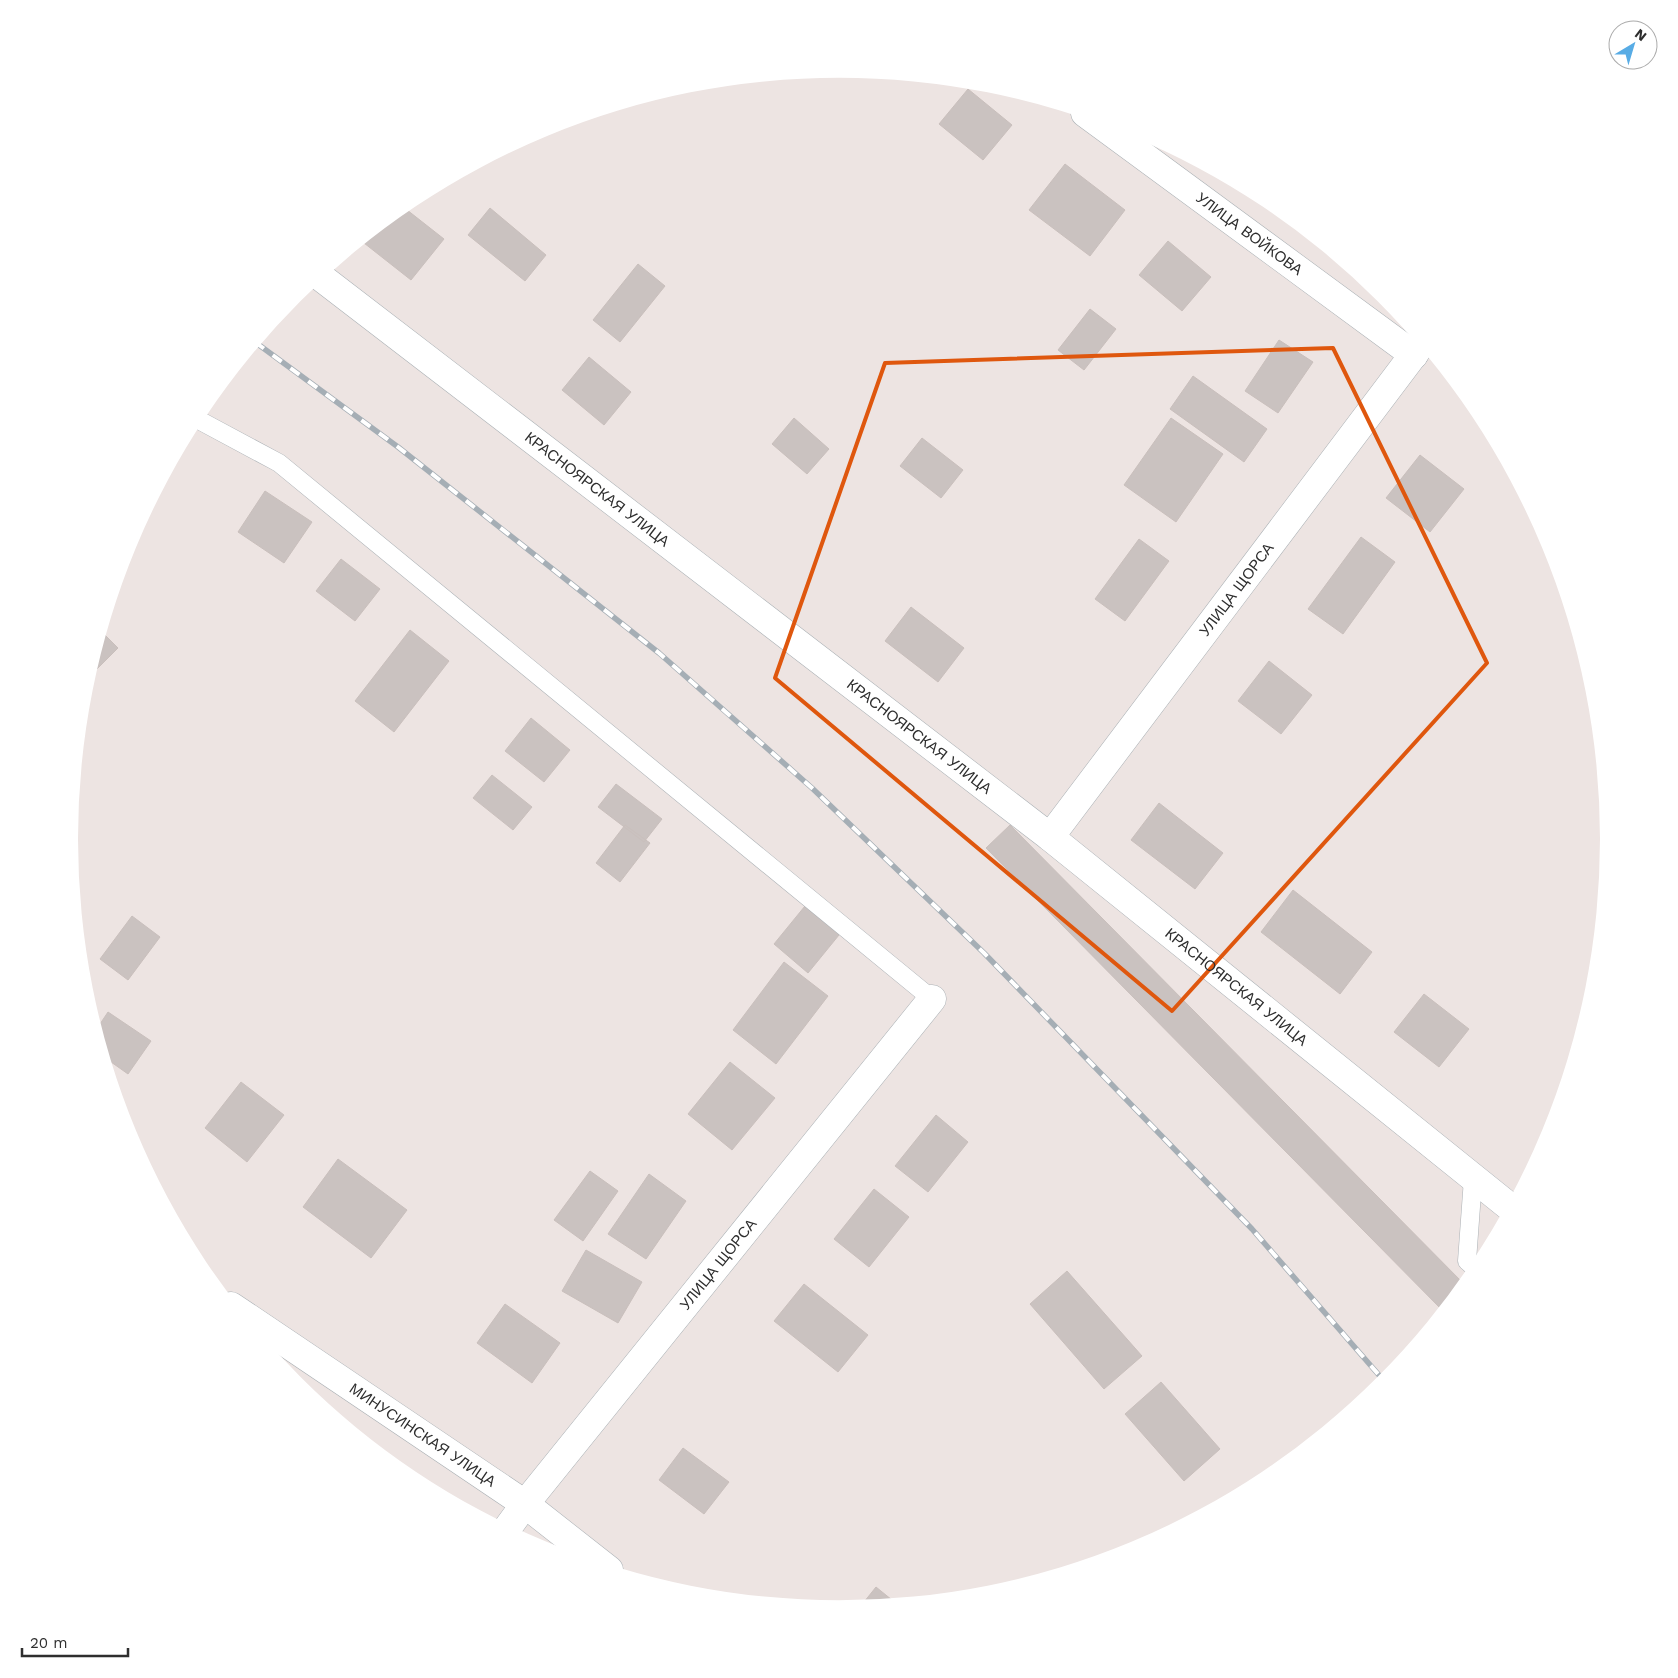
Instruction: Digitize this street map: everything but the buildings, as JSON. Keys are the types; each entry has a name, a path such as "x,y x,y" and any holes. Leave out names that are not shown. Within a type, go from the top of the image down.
{"street":[{"name":"УЛИЦА ВОЙКОВА","path":"1101,124 1418,349"},
{"name":"КРАСНОЯРСКАЯ УЛИЦА","path":"323,279 1050,837 1506,1205"},
{"name":"УЛИЦА ЩОРСА","path":"1050,837 1418,349"},
{"name":"УЛИЦА ЩОРСА","path":"509,1525 932,999"},
{"name":"МИНУСИНСКАЯ УЛИЦА","path":"245,1316 525,1504 598,1561"}],"lane":[{"path":"202,422 279,463 932,999"},
{"path":"1470,1264 1467,1261 1473,1179"}],"highlighted area":[{"path":"1333,348 1487,663 1172,1011 775,678 885,363"}],"railway":[{"path":"259,345 398,447 659,653 812,788 984,953 1252,1229 1379,1375"}]}
